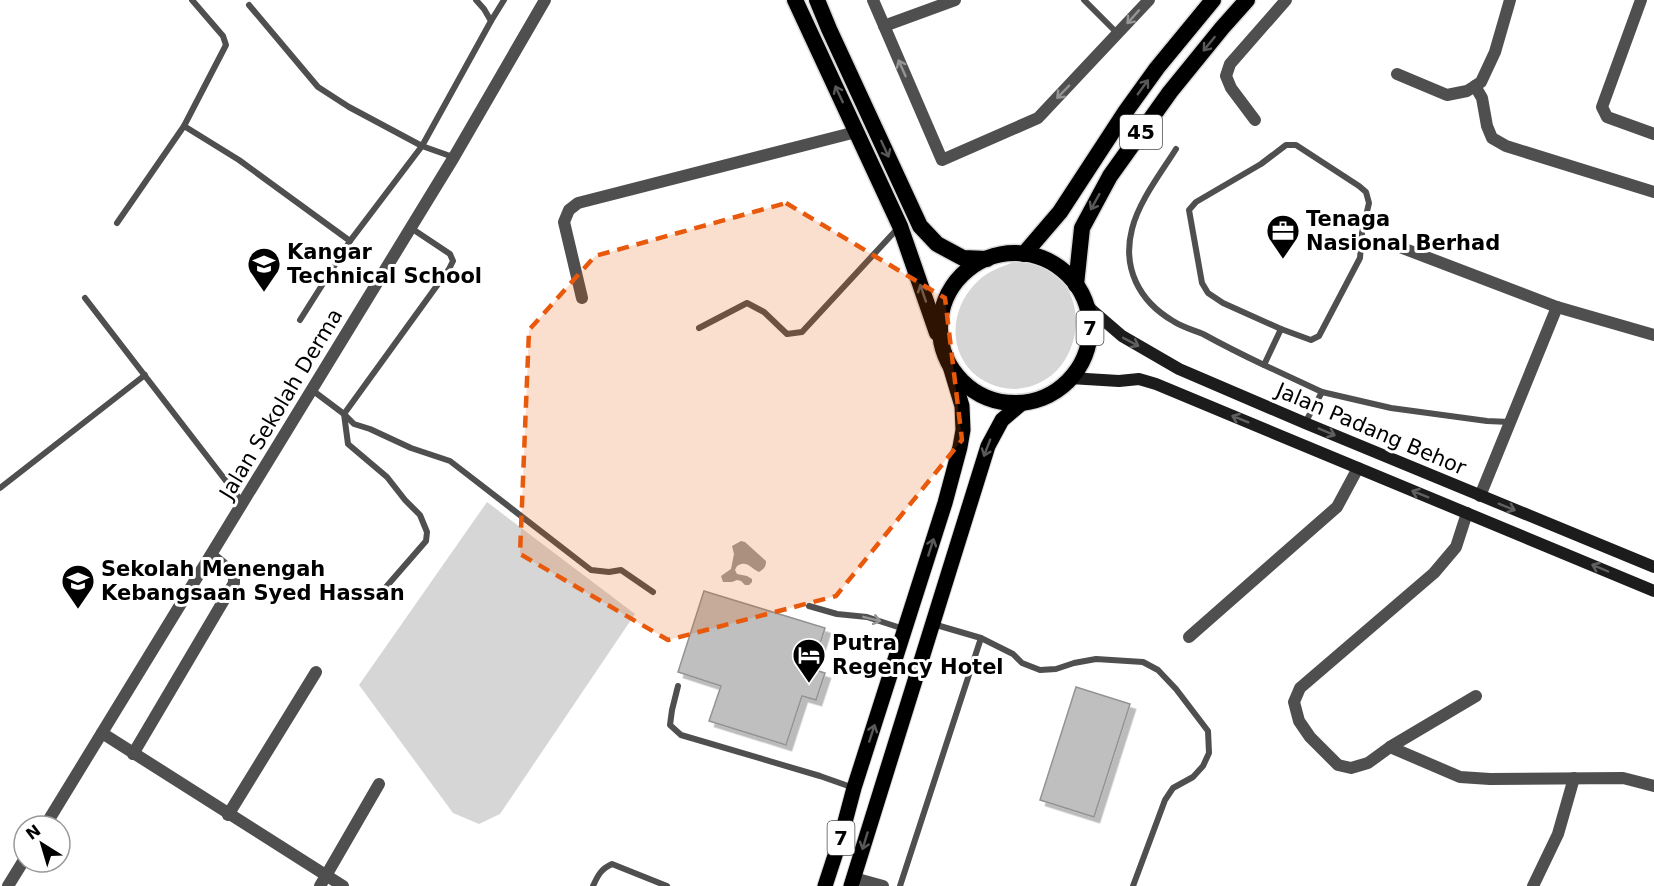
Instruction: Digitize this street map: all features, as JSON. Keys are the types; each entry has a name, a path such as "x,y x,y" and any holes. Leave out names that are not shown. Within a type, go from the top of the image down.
{"highway":[{"name":"7","path":"795,0 900,226 942,348 958,378 980,395 1001,402 1022,403 1053,392 1070,378 1084,357 1088,344 1089,324 1086,305 1076,285 1054,264 1039,257 1024,254 1000,255 978,263 962,275 950,291 942,309 940,328 942,348"},
{"name":"7","path":"818,0 829,29 921,226 937,244 963,258 988,259"},
{"name":"45","path":"1024,254 1060,212 1157,68 1213,0"},
{"name":"45","path":"1076,285 1082,228 1110,177 1170,92 1247,0"}],"main road":[{"name":"Jalan Padang Behor","path":"1086,305 1122,336 1179,369 1654,567"},
{"name":"7","path":"825,886 954,472 962,439 962,406 950,366"},
{"name":"Jalan Padang Behor","path":"1070,378 1119,381 1139,379 1156,384 1654,591"},
{"name":"7","path":"853,882 988,446 1002,420 1022,403"},
{"path":"854,788 879,795"}],"street":[{"name":"Jalan Sekolah Derma","path":"52,814 454,158 545,0"},
{"path":"873,0 942,160 1038,118 1149,0"},
{"path":"884,26 955,0"},
{"path":"1255,120 1231,88 1226,76 1230,64 1286,0"},
{"path":"1397,74 1447,95 1471,88 1481,82 1495,52 1510,0"},
{"path":"1641,0 1602,107 1607,117 1654,134"},
{"path":"1471,88 1482,98 1487,126 1492,138 1506,146 1654,192"},
{"path":"582,298 564,222 569,210 578,203 856,132"},
{"path":"1392,244 1557,307 1654,335"},
{"path":"1480,496 1557,307"},
{"path":"1189,637 1337,507 1358,468"},
{"path":"1467,513 1456,547 1434,573 1300,688 1294,702 1299,721 1310,737 1338,765 1351,768 1368,763 1390,747 1476,696"},
{"path":"133,754 234,583 234,574 211,555"},
{"path":"228,815 316,672"},
{"path":"102,734 228,815 324,881 343,886"},
{"path":"1390,747 1460,777 1490,779 1623,778 1654,786"},
{"path":"1533,886 1558,834 1574,778"},
{"path":"324,881 379,784"},
{"path":"853,882 883,886"}],"lane":[{"path":"117,223 184,126 226,45 223,36 192,0"},
{"path":"476,0 491,21"},
{"path":"300,320 350,241 422,146 504,0"},
{"path":"1083,0 1118,34"},
{"path":"249,5 318,87 349,107 422,146 454,158"},
{"path":"184,126 239,160 350,241"},
{"path":"1286,145 1296,145 1359,186 1366,192 1369,203 1362,233 1360,258 1319,336 1311,340 1281,329 1223,303 1208,293 1202,283 1189,210 1196,202 1261,164 1286,145"},
{"path":"1176,149 1141,207 1133,227 1130,245 1130,267 1135,280 1144,297 1160,312 1175,322 1322,392 1391,408 1510,422"},
{"path":"699,328 747,303 764,312 787,334 802,332 900,226"},
{"path":"386,587 426,542 427,532 420,515 387,477 348,444 344,414 453,261 450,254 411,228"},
{"path":"84,298 243,503"},
{"path":"1264,365 1281,329"},
{"path":"0,488 145,375"},
{"path":"312,390 354,424 411,448 450,461 591,570 609,572 621,570 653,592"},
{"path":"1305,423 1322,392"},
{"path":"809,606 837,614 867,617 905,629"},
{"path":"932,624 981,639 1013,654 1022,663 1040,670 1056,669 1096,659 1143,662 1158,670 1176,689 1208,731 1209,753 1203,766 1194,777 1173,788 1165,800 1133,886"},
{"path":"900,886 981,639"},
{"path":"678,686 670,725 681,735 854,788"},
{"path":"593,886 598,874 612,864 667,886"}],"highlighted area":[{"path":"786,203 945,298 962,440 836,596 668,640 520,554 529,330 595,256"}],"shaded area":[{"path":"1014,262 1030,263 1053,273 1068,289 1075,309 1075,330 1069,351 1057,370 1040,383 1016,389 987,382 968,367 961,355 956,329 957,316 962,303 978,281"},
{"path":"487,502 635,614 500,814 479,824 453,813 359,685"},
{"path":"741,541 766,561 765,566 759,572 746,564 737,566 735,570 737,574 752,579 749,585 737,580 723,582 721,576 731,569 734,554 732,546"}],"building":[{"path":"704,591 825,628 812,669 825,673 816,700 802,696 786,745 709,721 721,686 678,672"},
{"path":"1076,687 1130,704 1094,817 1040,800"}],"place":[{"name":"Tenaga Nasional Berhad","path":"1283,260"},
{"name":"Kangar Technical School","path":"264,293"},
{"name":"Sekolah Menengah Kebangsaan Syed Hassan","path":"78,610"},
{"name":"Putra Regency Hotel","path":"809,684"}]}
